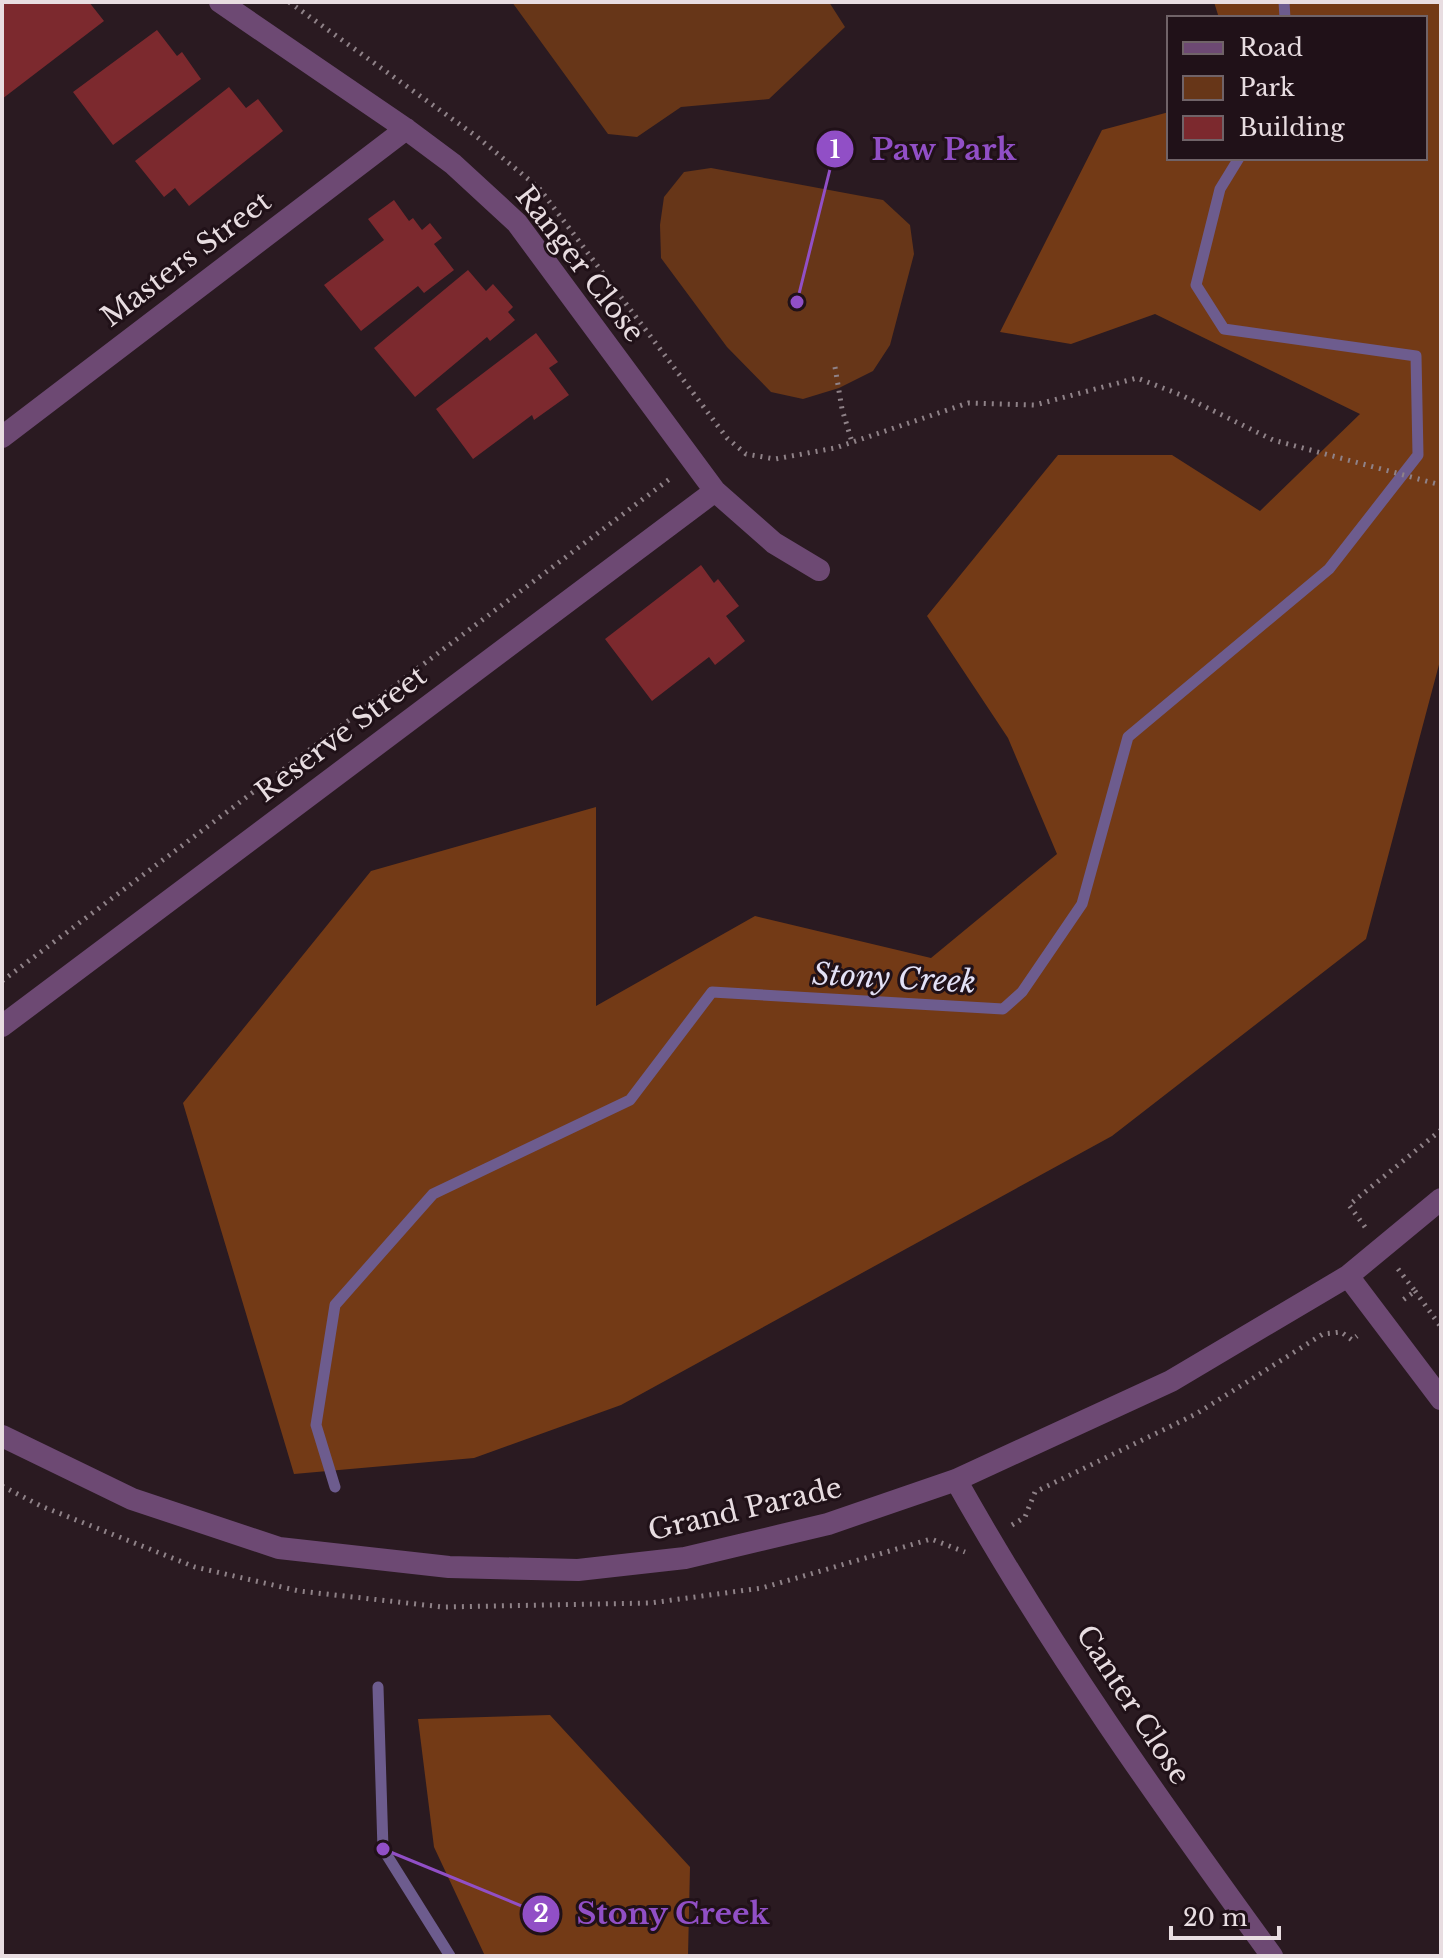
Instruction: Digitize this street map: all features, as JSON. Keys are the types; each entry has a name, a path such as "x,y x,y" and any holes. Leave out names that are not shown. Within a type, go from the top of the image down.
{"street":[{"name":"Ranger Close","path":"220,2 406,129 453,164 517,223 715,491 774,543 819,570"},
{"name":"Masters Street","path":"2,437 406,129"},
{"name":"Reserve Street","path":"2,1026 715,491"},
{"name":"Grand Parade","path":"2,1436 132,1499 279,1548 449,1567 578,1570 685,1558 828,1524 956,1480 1171,1381 1348,1276 1441,1199"},
{"path":"1348,1276 1441,1399"},
{"name":"Canter Close","path":"956,1480 989,1540 1136,1769 1272,1956"}],"path":[{"path":"289,2 476,136 539,188 727,438 746,454 775,459 852,442 968,403 1035,405 1137,378 1181,395 1273,440 1440,485"},
{"path":"835,367 842,409 852,442"},
{"path":"2,981 667,481"},
{"path":"1349,1205 1441,1130"},
{"path":"1415,1291 1441,1327"},
{"path":"1019,1521 1025,1517 1035,1492 1196,1414 1323,1334 1341,1332 1352,1340"}],"green space":[{"path":"512,2 829,2 845,27 769,99 681,107 637,137 608,134"},
{"path":"711,168 883,200 910,225 914,254 890,345 873,371 839,388 803,399 771,392 727,347 661,258 660,225 664,197 684,172"}],"shaded area":[{"path":"1214,2 1441,2 1441,657 1366,939 1112,1136 621,1405 474,1458 294,1474 183,1103 371,871 596,807 596,1006 755,916 931,958 1057,854 1008,738 927,616 1058,455 1172,455 1260,511 1360,414 1155,314 1071,344 1000,332 1102,130 1167,113 1167,160 1427,160 1427,16 1218,16"},
{"path":"550,1715 690,1867 688,1956 485,1956 434,1847 418,1719"}],"building":[{"path":"7,2 89,2 104,21 2,99 2,5"},
{"path":"157,30 177,56 182,52 201,79 113,145 73,92"},
{"path":"229,87 246,108 258,99 283,131 189,206 175,188 164,197 135,161"},
{"path":"394,200 409,221 413,218 422,230 430,223 442,238 434,244 454,270 424,293 418,286 361,331 324,285 384,240 368,219"},
{"path":"468,270 486,291 493,284 513,307 508,312 515,320 490,341 487,337 415,397 374,348"},
{"path":"536,333 558,362 549,368 569,395 534,420 532,415 473,459 436,409"},
{"path":"701,565 714,583 718,579 739,606 726,616 745,641 715,665 709,657 652,701 605,639"}],"waterway":[{"name":"Stony Creek","path":"1284,2 1285,16"},
{"name":"Stony Creek","path":"335,1487 316,1425 335,1305 433,1194 630,1100 712,992 1003,1009 1022,992 1082,904 1128,737 1329,569 1418,455 1416,356 1224,329 1196,285 1220,189 1238,160"},
{"name":"Stony Creek","path":"378,1687 383,1849 450,1956"}],"place":[{"name":"Paw Park","path":"797,302"},
{"name":"Stony Creek","path":"383,1849"}]}
